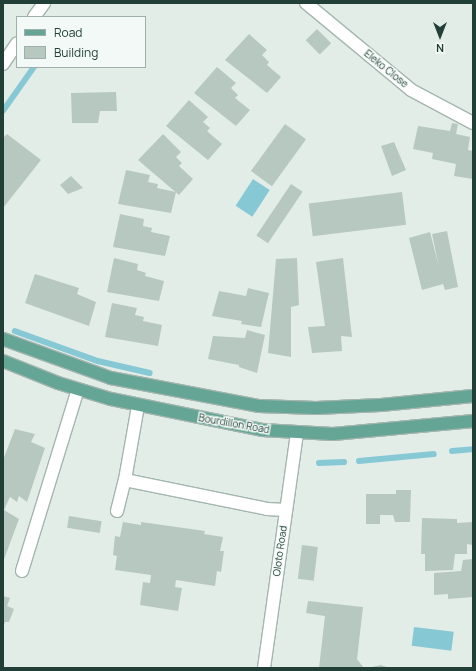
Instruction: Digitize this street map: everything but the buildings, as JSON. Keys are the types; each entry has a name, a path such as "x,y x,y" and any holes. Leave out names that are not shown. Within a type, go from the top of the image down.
{"main road":[{"name":"Bourdillon Road","path":"3,339 111,378 259,406 316,408 374,405 473,396"},
{"name":"Bourdillon Road","path":"3,361 78,389 138,406 262,430 333,434 473,420"}],"street":[{"path":"35,16 44,3"},
{"name":"Eleko Close","path":"306,3 411,90 473,123"},
{"path":"3,64 16,44"},
{"path":"22,571 78,389"},
{"path":"117,511 125,480 138,406"},
{"name":"Oloto Road","path":"264,668 297,433"},
{"path":"125,480 267,509 286,510"}],"water":[{"path":"253,179 270,190 252,217 236,206"},
{"path":"414,627 454,632 451,651 412,646"}],"waterway":[{"path":"3,111 33,68"},
{"path":"15,331 98,361 150,373"},
{"path":"452,451 473,449"},
{"path":"359,461 434,454"},
{"path":"319,463 344,462"}]}
